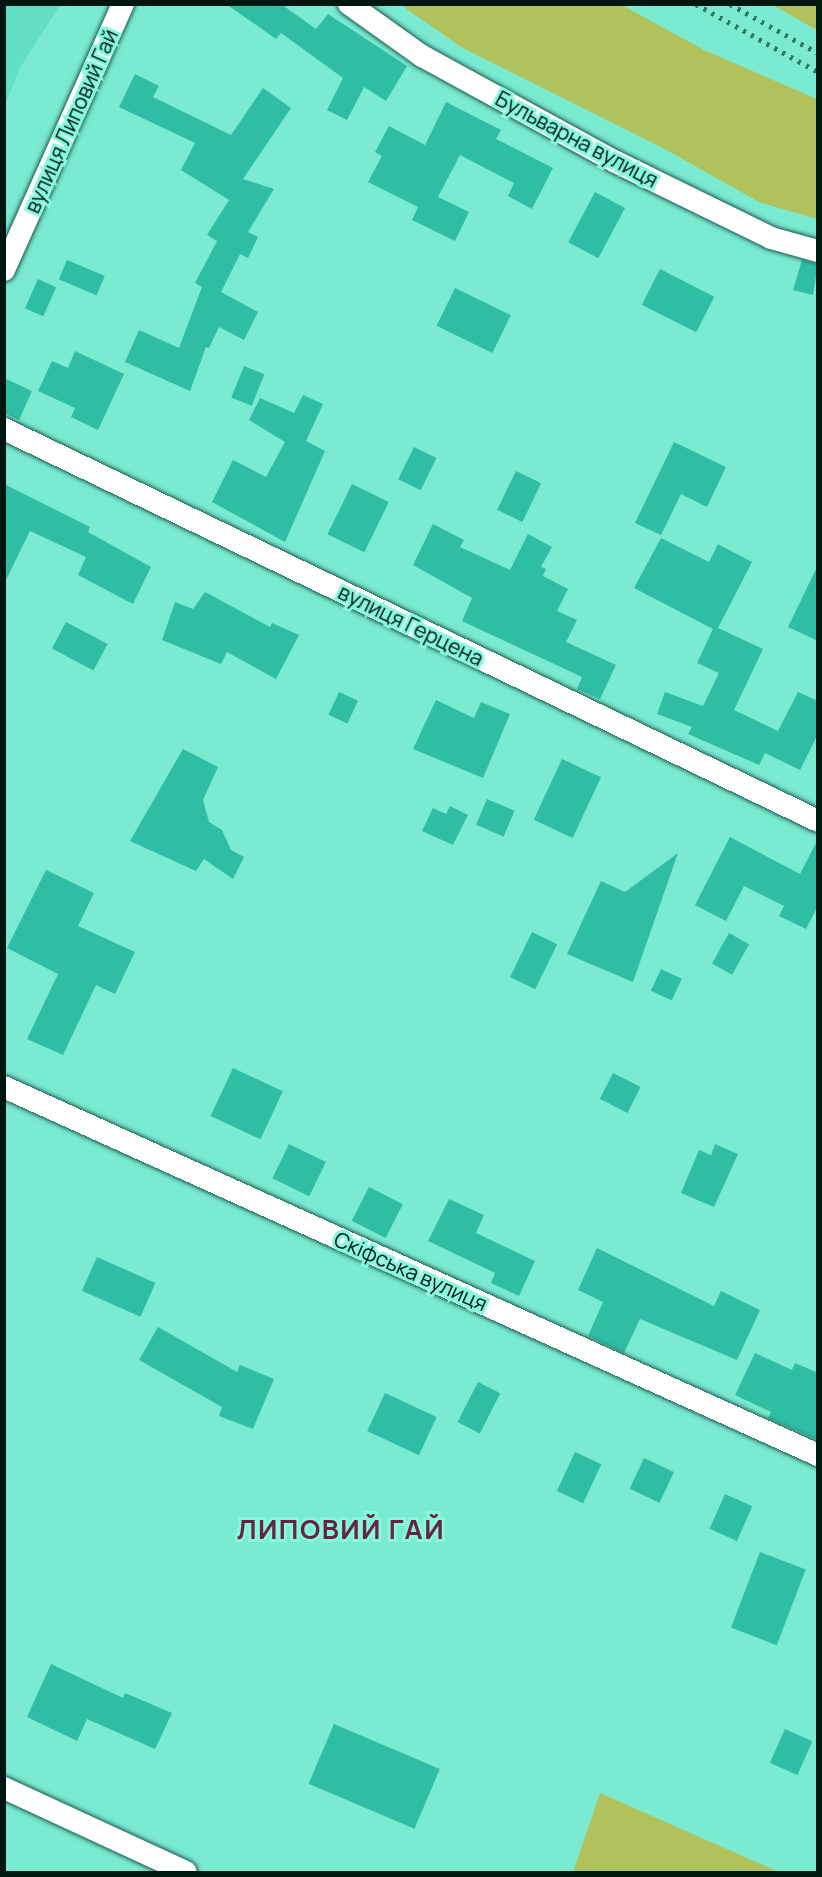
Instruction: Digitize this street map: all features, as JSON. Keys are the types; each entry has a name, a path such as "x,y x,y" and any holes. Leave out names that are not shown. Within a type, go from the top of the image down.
{"street":[{"name":"вулиця Липовий Гай","path":"4,270 123,4"},
{"name":"Бульварна вулиця","path":"349,4 422,56 614,161 771,237 818,251"},
{"name":"вулиця Герцена","path":"4,429 818,821"},
{"name":"Скіфська вулиця","path":"4,1087 818,1455"},
{"path":"4,1788 186,1872"}],"shaded area":[{"path":"5,4 60,5 20,68 5,105"},
{"path":"401,5 622,5 704,50 817,99 817,219 759,202 663,148 461,47"},
{"path":"773,5 817,5 817,30 813,28"},
{"path":"600,1793 779,1872 573,1872"}],"building":[{"path":"226,4 281,4 316,29 328,14 407,66 386,101 364,87 347,120 327,110 343,78 281,33 276,39"},
{"path":"135,74 159,86 153,97 231,135 263,88 291,108 243,179 274,189 248,232 258,237 248,258 240,254 221,292 258,312 244,340 219,327 209,348 206,347 190,391 125,362 139,330 179,348 202,287 195,283 217,241 207,235 229,200 181,170 195,143 119,107"},
{"path":"446,102 501,130 496,139 553,168 532,209 508,196 514,183 460,155 438,197 469,212 455,241 412,220 418,207 368,182 382,156 375,152 389,126 425,145"},
{"path":"595,192 625,208 598,258 568,242"},
{"path":"67,260 105,276 97,295 59,279"},
{"path":"802,260 818,264 813,295 793,290"},
{"path":"660,269 714,297 696,332 642,305"},
{"path":"38,279 56,287 43,316 25,308"},
{"path":"455,288 511,315 492,353 437,326"},
{"path":"75,351 124,374 98,430 71,417 75,408 38,391 52,361 68,368"},
{"path":"244,366 264,374 252,406 231,398"},
{"path":"4,378 32,391 19,420 4,413"},
{"path":"303,395 323,404 306,441 325,451 285,542 212,502 233,460 266,477 285,442 249,420 260,398 294,413"},
{"path":"674,442 726,467 707,507 681,494 661,535 635,523"},
{"path":"414,447 436,458 421,490 398,479"},
{"path":"516,471 541,483 522,522 497,510"},
{"path":"4,484 90,527 88,532 151,567 133,604 78,575 86,557 30,531 4,584"},
{"path":"352,484 389,502 364,552 327,534"},
{"path":"433,524 464,540 460,547 510,570 528,534 552,547 541,567 546,569 543,576 568,589 557,611 577,620 566,642 616,665 600,699 577,689 582,677 462,621 472,598 413,565"},
{"path":"661,538 709,562 718,544 752,562 718,628 763,649 734,710 778,731 798,692 818,701 818,734 800,770 765,753 759,765 688,734 692,727 657,714 665,692 703,706 719,673 697,663 713,629 634,588"},
{"path":"818,565 818,641 788,627"},
{"path":"205,592 270,627 272,623 299,635 276,679 227,652 221,664 162,640 175,602 193,609"},
{"path":"66,622 107,644 93,671 52,648"},
{"path":"339,692 358,701 347,724 328,715"},
{"path":"436,700 474,718 481,702 510,714 483,778 413,749"},
{"path":"183,749 218,767 203,800 209,822 222,830 231,850 244,857 233,879 204,859 196,871 130,841"},
{"path":"562,759 601,777 573,838 534,820"},
{"path":"487,799 515,811 504,836 476,825"},
{"path":"450,806 468,815 453,845 422,831 433,808 446,814"},
{"path":"730,837 800,874 818,839 818,906 806,929 779,916 784,906 744,886 726,921 695,905"},
{"path":"678,853 633,982 567,954 601,881 625,892"},
{"path":"46,870 94,893 78,926 135,952 115,994 96,985 63,1055 27,1039 58,974 7,948"},
{"path":"532,932 557,944 535,989 510,977"},
{"path":"729,933 749,944 732,975 712,964"},
{"path":"661,969 682,979 672,1000 651,991"},
{"path":"233,1068 283,1091 260,1139 211,1116"},
{"path":"613,1073 641,1087 627,1113 600,1099"},
{"path":"289,1144 326,1162 309,1196 272,1178"},
{"path":"715,1144 738,1154 714,1207 681,1193 699,1150 711,1155"},
{"path":"369,1187 403,1204 386,1238 352,1221"},
{"path":"449,1199 484,1215 476,1233 535,1261 519,1296 491,1283 495,1273 428,1241"},
{"path":"597,1248 714,1306 721,1291 760,1310 737,1360 640,1319 624,1353 588,1336 603,1302 578,1290"},
{"path":"97,1257 155,1283 140,1317 82,1291"},
{"path":"158,1327 237,1372 240,1365 274,1379 253,1429 219,1416 222,1407 139,1360"},
{"path":"755,1353 792,1370 795,1363 818,1373 818,1440 768,1418 771,1412 735,1395"},
{"path":"478,1382 500,1393 480,1433 458,1422"},
{"path":"385,1393 437,1417 419,1455 367,1431"},
{"path":"575,1452 601,1464 583,1503 557,1491"},
{"path":"644,1458 674,1472 660,1503 630,1489"},
{"path":"725,1494 752,1506 737,1541 710,1529"},
{"path":"760,1552 806,1570 777,1645 731,1628"},
{"path":"51,1664 123,1698 125,1693 172,1713 155,1749 87,1719 77,1741 27,1717"},
{"path":"334,1724 440,1769 414,1829 309,1784"},
{"path":"785,1729 812,1741 797,1775 770,1763"}],"railway":[{"path":"696,4 818,72"},
{"path":"730,4 818,53"}],"district":[{"name":"ЛИПОВИЙ ГАЙ","path":"341,1529"}]}
